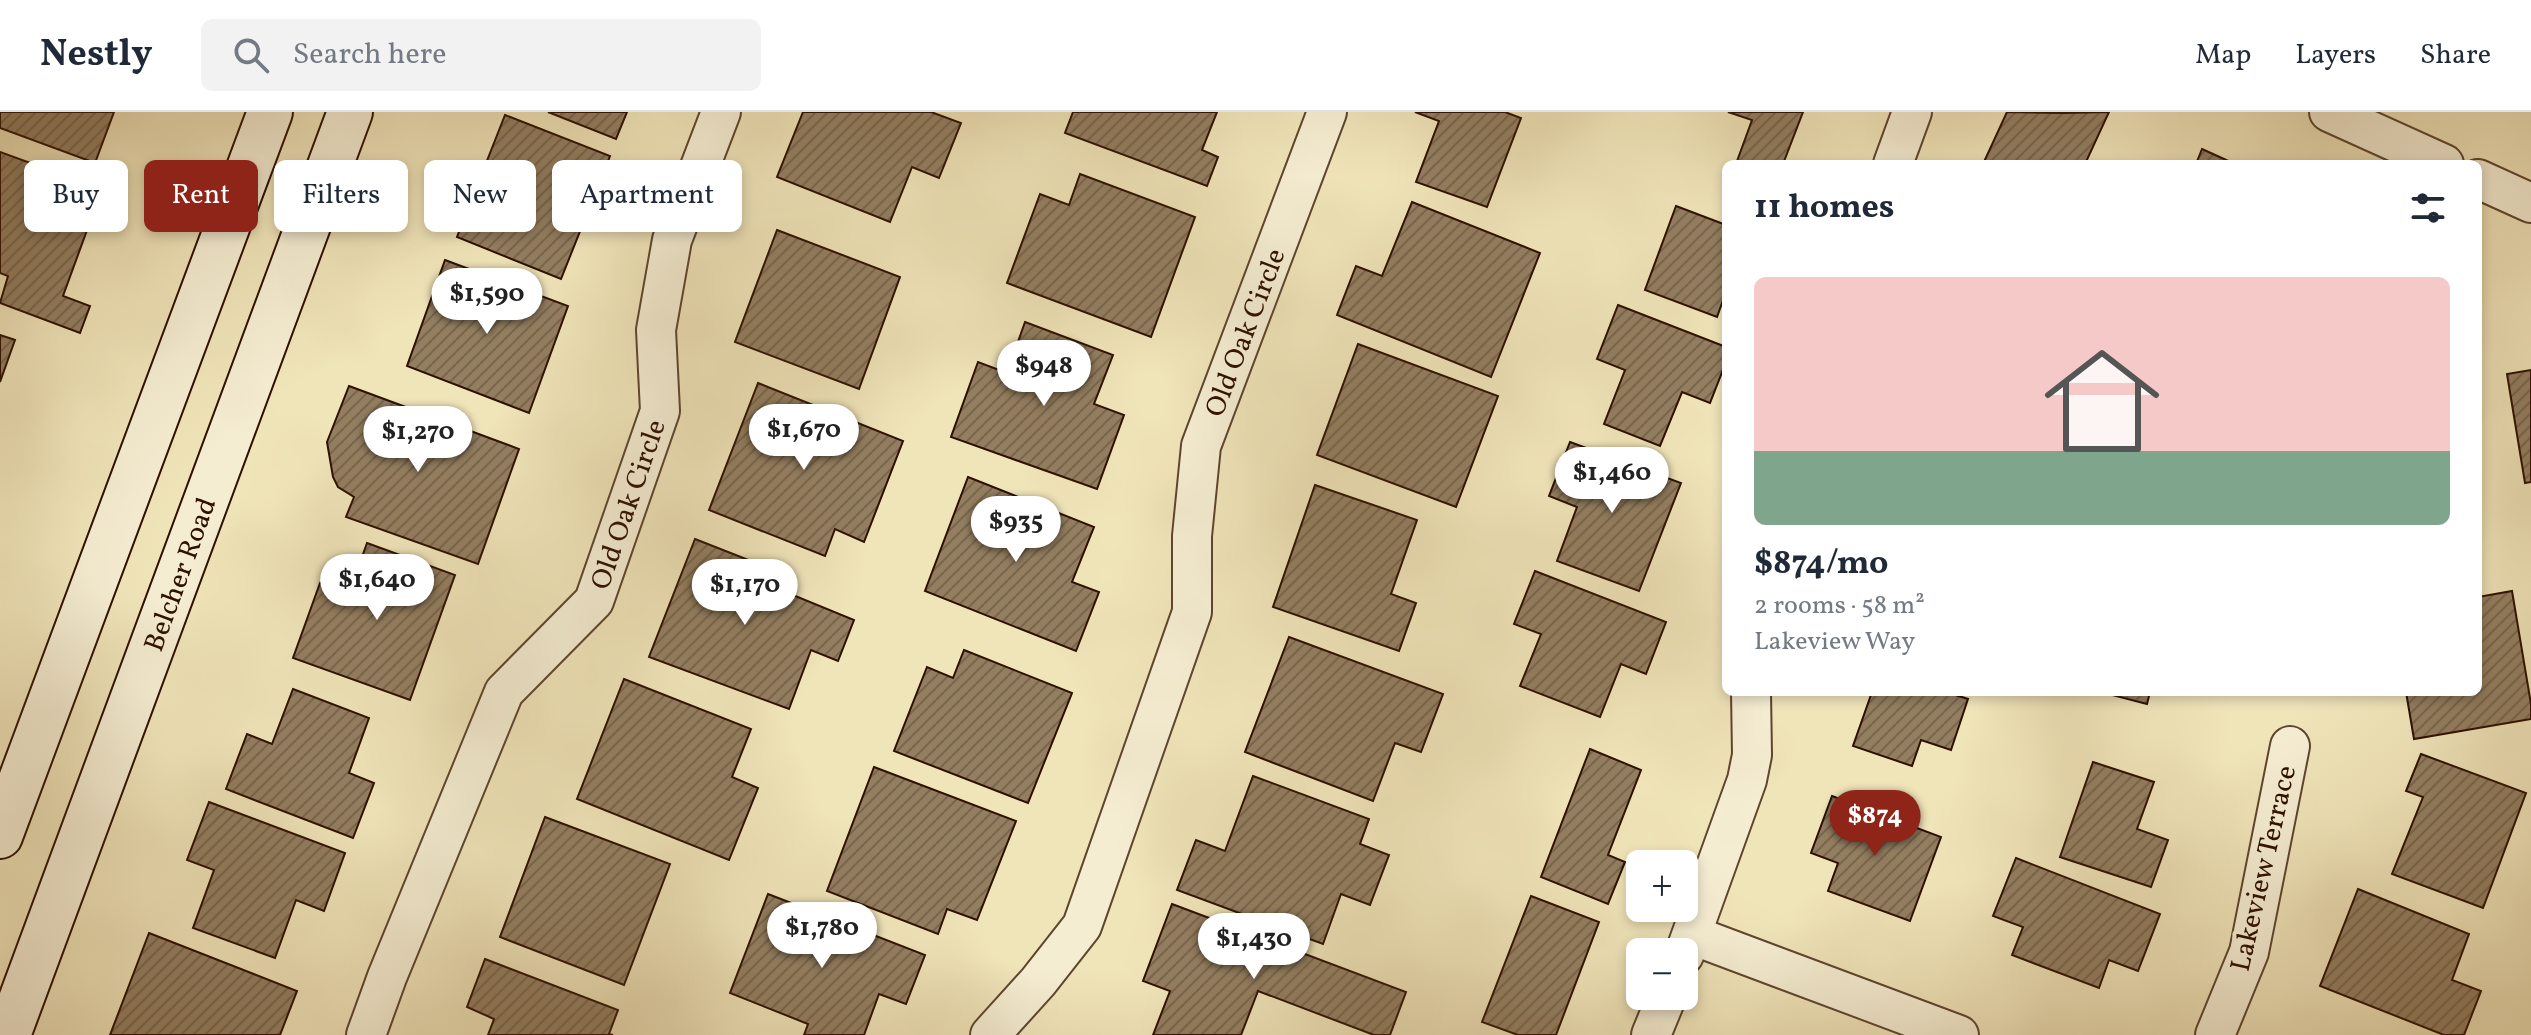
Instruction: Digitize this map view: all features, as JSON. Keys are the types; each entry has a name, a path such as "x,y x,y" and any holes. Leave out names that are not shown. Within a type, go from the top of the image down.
{"main road":[{"path":"0,836 270,112"},
{"name":"Belcher Road","path":"8,1035 350,112"}],"street":[{"name":"Old Oak Circle","path":"366,1035 504,692 594,601 660,411 656,330 672,240 721,112"},
{"name":"Old Oak Circle","path":"990,1035 1038,982 1082,926 1192,612 1192,536 1201,446 1327,112"},
{"path":"1894,160 1912,112"},
{"path":"2329,112 2435,160"},
{"path":"2482,181 2531,203"},
{"path":"1691,938 1747,780 1752,755 1751,696"},
{"name":"Lakeview Terrace","path":"2215,1035 2249,952 2290,746"},
{"path":"1698,948 1959,1035"},
{"path":"1651,1035 1661,1010"}],"building":[{"path":"0,112 114,112 96,160 87,160 0,128"},
{"path":"548,112 627,112 616,139"},
{"path":"803,112 931,112 961,123 939,178 912,167 890,222 777,177"},
{"path":"1073,112 1217,112 1202,150 1218,157 1207,186 1065,133"},
{"path":"1415,112 1505,112 1521,118 1487,207 1416,182 1439,121"},
{"path":"1728,112 1803,112 1785,160 1737,160 1752,120"},
{"path":"2007,112 2109,112 2087,160 1985,160"},
{"path":"505,115 610,156 608,160 552,160 552,232 580,232 561,279 457,237 459,232 536,232 536,160 487,160"},
{"path":"2202,149 2226,160 2198,160"},
{"path":"0,152 24,161 24,232 86,232 63,296 90,306 80,333 0,303 8,276 0,273"},
{"path":"1080,174 1195,217 1151,337 1007,283 1040,194 1069,205"},
{"path":"1412,202 1540,253 1491,377 1337,315 1356,266 1382,276"},
{"path":"1676,206 1722,223 1722,303 1717,317 1645,290"},
{"path":"777,230 900,277 859,389 735,342"},
{"path":"445,260 568,306 529,413 407,366"},
{"path":"1618,305 1722,345 1722,372 1710,403 1682,392 1660,446 1604,424 1625,370 1597,359"},
{"path":"1025,322 1113,355 1094,404 1124,415 1097,489 951,437 978,362 1007,373"},
{"path":"0,335 15,340 0,382"},
{"path":"1358,344 1498,396 1456,507 1317,455"},
{"path":"2531,370 2531,482 2525,483 2507,374"},
{"path":"758,383 903,441 864,542 835,529 825,556 709,510"},
{"path":"349,386 519,449 478,564 346,517 354,497 338,487 333,477 327,442"},
{"path":"1570,442 1681,483 1639,591 1557,561 1577,507 1549,496"},
{"path":"968,477 1094,527 1072,582 1099,592 1076,651 925,591"},
{"path":"1315,485 1417,520 1391,594 1416,603 1399,651 1273,607"},
{"path":"695,539 789,576 783,591 854,620 838,661 811,650 789,709 649,657"},
{"path":"367,543 455,575 410,700 293,658 320,583 349,593"},
{"path":"1535,571 1666,622 1646,674 1621,664 1600,717 1520,686 1541,634 1514,624"},
{"path":"2512,591 2531,719 2414,739 2407,696 2482,696 2482,596"},
{"path":"1289,637 1443,694 1421,752 1395,743 1373,801 1245,752"},
{"path":"964,650 1072,693 1028,803 894,751 927,667 953,678"},
{"path":"624,679 751,729 732,777 758,788 729,860 577,799"},
{"path":"293,689 369,718 349,773 374,783 353,838 226,789 247,734 272,744"},
{"path":"1871,696 1959,696 1968,699 1951,750 1921,740 1912,766 1853,746"},
{"path":"2116,696 2149,696 2147,704"},
{"path":"1590,749 1641,770 1608,855 1625,862 1608,904 1541,877"},
{"path":"2421,754 2526,793 2483,908 2392,874 2423,797 2406,791"},
{"path":"2093,762 2154,782 2137,829 2168,840 2151,887 2060,857"},
{"path":"874,767 1016,821 977,920 947,909 938,934 827,891"},
{"path":"1253,776 1369,819 1360,844 1389,855 1370,905 1341,894 1323,944 1177,890 1196,840 1225,851"},
{"path":"1832,796 1941,837 1910,921 1828,891 1838,863 1811,853"},
{"path":"209,802 345,853 324,911 296,900 275,958 193,928 214,870 187,860"},
{"path":"545,817 670,864 624,985 500,937"},
{"path":"2016,858 2160,914 2138,971 2109,960 2099,988 2012,955 2023,927 1993,916"},
{"path":"2358,889 2469,934 2452,980 2481,991 2464,1035 2444,1035 2320,986"},
{"path":"768,894 925,955 906,1004 879,994 864,1035 804,1035 808,1024 730,993"},
{"path":"1531,896 1599,922 1556,1035 1518,1035 1482,1022"},
{"path":"1172,904 1406,992 1390,1035 1374,1035 1258,991 1241,1035 1153,1035 1170,991 1143,981"},
{"path":"149,933 297,991 280,1035 110,1035"},
{"path":"485,959 618,1010 609,1034 613,1035 488,1035 494,1019 467,1007"}]}
